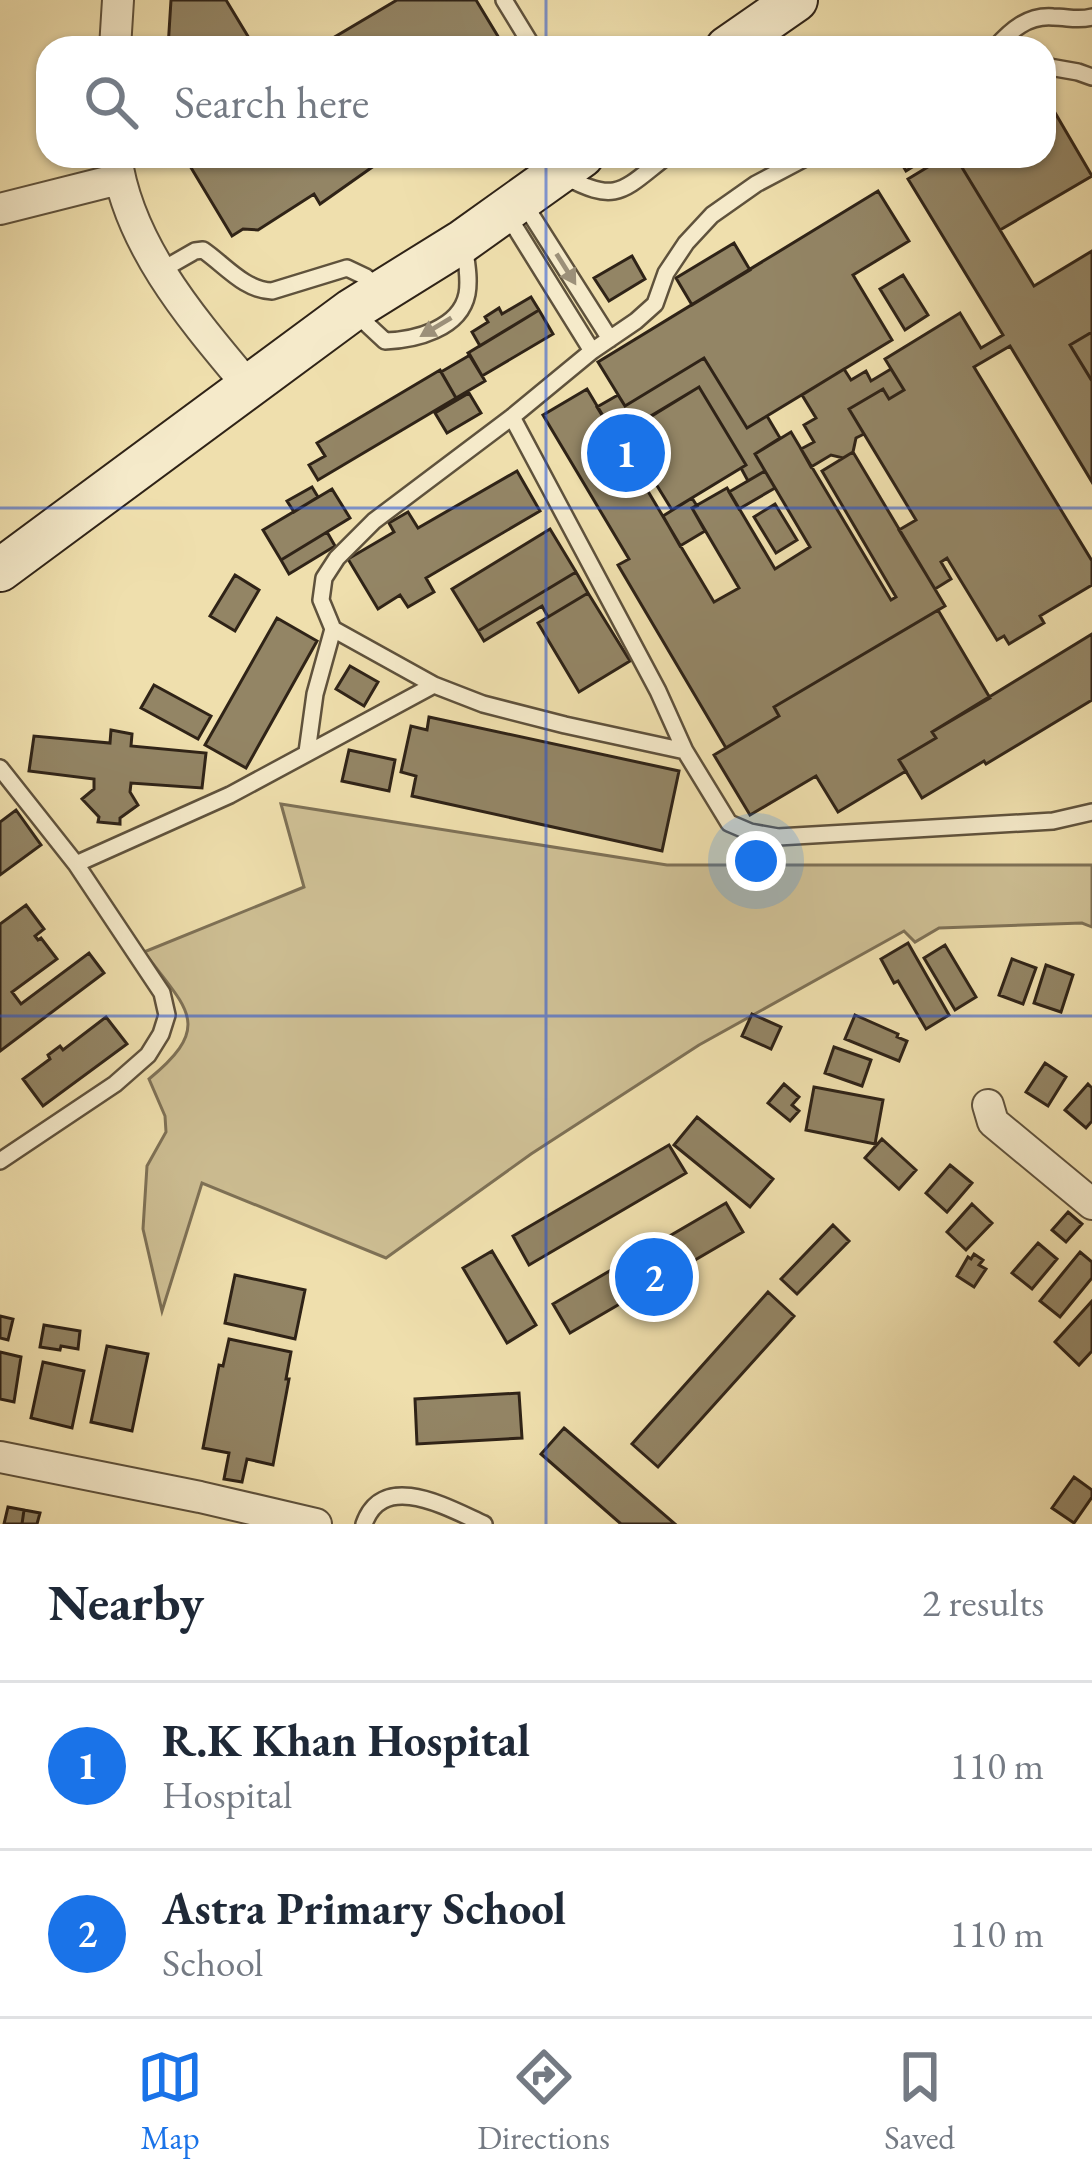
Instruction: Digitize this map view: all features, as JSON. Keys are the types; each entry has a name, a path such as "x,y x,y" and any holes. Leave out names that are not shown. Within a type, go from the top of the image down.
{"street":[{"path":"116,36 118,0"},
{"path":"747,36 796,0"},
{"path":"0,209 118,168 137,227 160,272 250,388"},
{"path":"0,570 365,301 464,241 567,168"},
{"path":"988,1105 993,1122 1092,1204"},
{"path":"0,1457 316,1524"}],"lane":[{"path":"505,0 527,36"},
{"path":"1007,36 1035,18 1092,17"},
{"path":"1056,69 1092,77"},
{"path":"573,168 592,191 611,193 652,168"},
{"path":"307,752 315,694 333,629 321,600 324,578 338,558 374,521 636,321 655,304 666,273 712,215 786,168"},
{"path":"513,205 610,339"},
{"path":"513,205 592,351"},
{"path":"160,272 195,250 203,250 250,287 272,291 347,268 366,277 365,301 385,341 416,338 434,331 462,307 467,294 464,241"},
{"path":"512,417 658,691 685,751 729,823 778,837 1053,821 1092,812"},
{"path":"333,629 434,685 483,704 685,751"},
{"path":"76,864 230,794 434,685"},
{"path":"0,1161 115,1084 148,1055 167,1016 162,993 76,864 2,775"},
{"path":"364,1524 374,1504 401,1494 484,1524"}],"shaded area":[{"path":"281,804 667,865 1092,865 1092,927 1082,923 939,928 915,942 904,931 699,1045 531,1154 386,1258 202,1183 162,1311 143,1229 147,1166 166,1132 165,1116 149,1079 182,1044 187,1017 144,952 304,887"}],"building":[{"path":"171,0 226,0 248,36 169,36"},
{"path":"397,0 476,0 498,36 336,36"},
{"path":"1056,114 1092,176 1000,230 962,168 1056,168"},
{"path":"191,168 371,168 320,204 314,194 258,230 243,229 232,236"},
{"path":"926,168 962,168 1034,286 1092,251 1092,332 1070,345 1092,381 1092,482 1010,346 974,367 1092,561 1092,585 1040,616 1044,623 1009,644 1004,636 997,640 947,558 941,562 951,579 935,589 899,530 916,520 849,409 883,389 889,399 904,390 885,359 960,313 981,348 1003,335 908,179"},
{"path":"878,191 909,241 853,275 892,340 747,428 704,358 625,406 598,362"},
{"path":"734,243 750,270 692,305 676,278"},
{"path":"632,256 645,279 609,301 594,278"},
{"path":"903,275 928,315 905,330 880,289"},
{"path":"531,297 539,310 480,346 472,332 488,322 485,317 499,308 502,314"},
{"path":"539,310 553,334 482,376 468,353"},
{"path":"1092,332 1092,381 1070,345"},
{"path":"470,355 485,381 456,398 441,372"},
{"path":"704,358 747,428 767,416 780,438 755,454 765,471 748,481 741,468 746,465 699,387 616,438 597,407 618,395 625,406"},
{"path":"844,369 851,380 866,371 871,381 891,369 904,390 889,399 883,389 849,409 864,434 856,438 853,452 843,458 831,455 811,467 801,449 814,442 804,425 816,418 802,395"},
{"path":"440,370 456,398 318,480 309,465 325,456 317,443"},
{"path":"699,387 746,465 672,510 624,432"},
{"path":"587,389 714,602 739,588 692,508 727,488 775,569 810,547 755,454 791,432 891,600 896,597 822,471 853,452 945,606 774,707 779,716 726,748 618,565 629,559 543,415"},
{"path":"469,393 481,413 447,433 435,413"},
{"path":"517,471 540,511 426,578 434,592 408,607 400,595 378,609 348,559 394,532 389,523 408,512 418,528"},
{"path":"765,471 775,488 739,509 729,492"},
{"path":"312,487 318,497 294,512 287,501"},
{"path":"332,489 350,518 281,560 263,530"},
{"path":"692,498 697,506 692,508 705,531 680,546 663,516"},
{"path":"775,504 797,540 776,553 754,517"},
{"path":"550,529 576,572 478,631 452,589"},
{"path":"327,532 335,546 289,574 281,560"},
{"path":"576,572 588,593 548,617 542,606 484,641 478,631"},
{"path":"235,575 259,590 235,631 210,616"},
{"path":"588,593 630,661 579,692 538,623"},
{"path":"938,610 990,698 932,732 936,738 899,760 906,771 838,812 816,776 750,815 714,755 779,716 774,707"},
{"path":"277,618 317,641 246,768 205,745"},
{"path":"1092,634 1092,700 922,798 899,760 936,738 932,732"},
{"path":"350,666 378,682 364,706 336,689"},
{"path":"154,685 211,716 198,739 141,708"},
{"path":"429,717 679,771 662,851 412,796 416,776 401,772 411,726 427,730"},
{"path":"111,730 132,734 131,746 206,753 202,788 131,783 130,792 138,805 120,818 120,824 98,822 99,817 82,799 94,789 94,779 29,771 34,736 110,743"},
{"path":"349,750 395,760 389,791 342,781"},
{"path":"16,810 41,845 0,875 0,822"},
{"path":"26,905 44,929 35,936 57,959 12,992 21,1004 89,953 104,973 0,1051 0,924"},
{"path":"908,943 949,1015 926,1029 881,959"},
{"path":"945,945 976,997 955,1010 924,958"},
{"path":"1012,959 1036,968 1023,1004 999,995"},
{"path":"1046,965 1073,975 1061,1012 1034,1003"},
{"path":"752,1014 781,1027 771,1049 742,1036"},
{"path":"855,1015 907,1041 899,1061 845,1039"},
{"path":"106,1017 127,1044 43,1106 23,1079 60,1046 63,1050"},
{"path":"834,1047 871,1060 862,1086 825,1073"},
{"path":"1045,1063 1066,1077 1048,1106 1026,1092"},
{"path":"784,1084 799,1097 792,1105 799,1111 790,1121 768,1103"},
{"path":"1088,1084 1092,1121 1086,1128 1065,1110"},
{"path":"814,1087 883,1100 875,1144 806,1130"},
{"path":"697,1117 773,1179 750,1207 674,1145"},
{"path":"882,1139 916,1170 899,1189 865,1158"},
{"path":"669,1145 686,1173 529,1265 513,1236"},
{"path":"950,1165 972,1183 947,1212 926,1193"},
{"path":"726,1203 743,1232 570,1333 553,1304"},
{"path":"972,1204 992,1223 966,1250 947,1232"},
{"path":"1068,1212 1082,1224 1066,1242 1052,1230"},
{"path":"833,1225 849,1241 797,1294 781,1279"},
{"path":"1038,1243 1057,1259 1032,1289 1012,1273"},
{"path":"492,1251 536,1325 507,1343 463,1268"},
{"path":"1080,1252 1092,1262 1092,1278 1060,1317 1040,1301"},
{"path":"974,1254 986,1269 974,1287 957,1276"},
{"path":"235,1275 305,1290 295,1339 225,1323"},
{"path":"768,1292 794,1316 658,1467 632,1444"},
{"path":"1092,1301 1092,1351 1079,1365 1055,1342"},
{"path":"0,1316 13,1319 8,1340 0,1338"},
{"path":"44,1325 80,1331 78,1349 40,1347"},
{"path":"229,1339 291,1352 273,1465 247,1459 242,1482 224,1479 229,1453 203,1448 219,1365 223,1366"},
{"path":"107,1346 148,1354 132,1431 91,1422"},
{"path":"0,1352 21,1357 14,1402 0,1399"},
{"path":"43,1362 84,1371 72,1428 31,1418"},
{"path":"519,1393 522,1438 417,1444 415,1399"},
{"path":"564,1428 675,1524 621,1524 541,1454"},
{"path":"1074,1477 1092,1490 1092,1497 1074,1523 1052,1508"},
{"path":"8,1507 24,1510 22,1524 4,1524"},
{"path":"24,1510 40,1513 37,1524 22,1524"}],"place":[{"name":"R.K Khan Hospital","path":"626,453"},
{"name":"Astra Primary School","path":"654,1277"}]}
